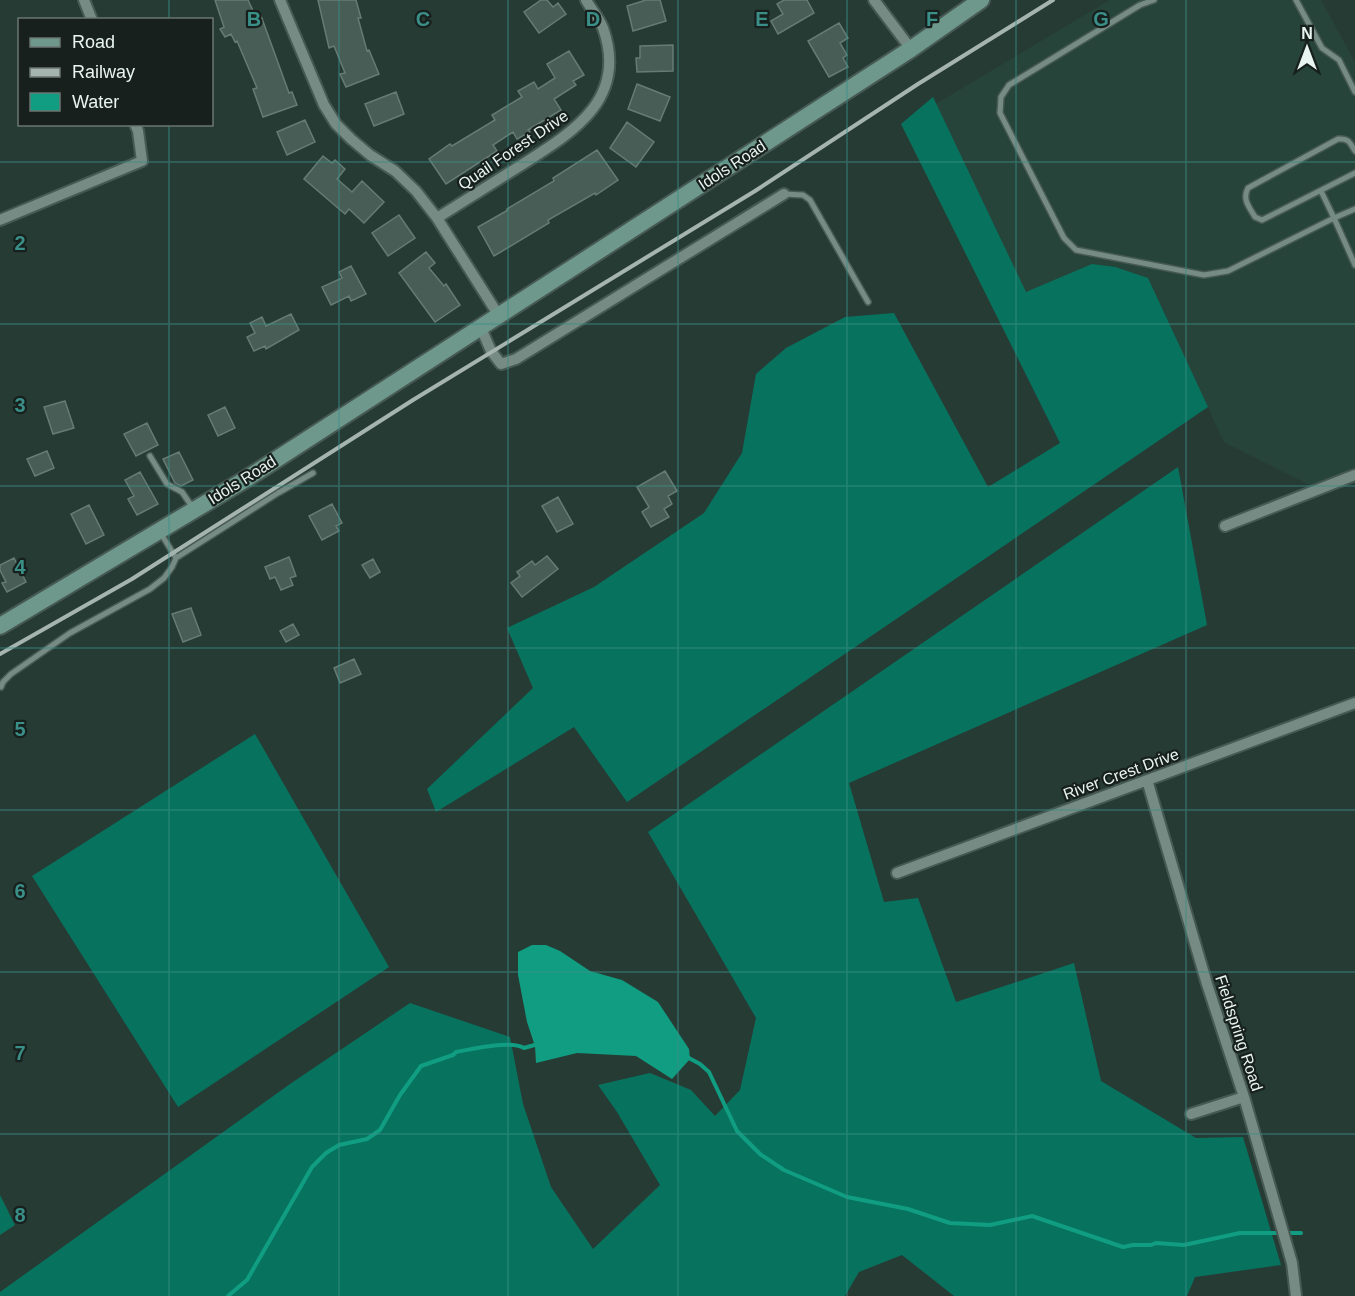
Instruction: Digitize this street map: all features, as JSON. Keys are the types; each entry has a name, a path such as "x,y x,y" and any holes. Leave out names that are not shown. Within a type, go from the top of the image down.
{"street":[{"path":"84,0 91,18"},
{"path":"280,0 324,105 336,124 370,155 395,171 416,191 437,218 499,316"},
{"name":"Quail Forest Drive","path":"437,218 565,136 586,119 598,104 610,68 609,49 602,26 586,0"},
{"path":"874,0 911,49"},
{"name":"Idols Road","path":"0,626 246,479 911,49 981,0"},
{"path":"0,220 142,161 135,126"},
{"path":"481,328 491,351 501,364 516,359 784,194"},
{"path":"1225,526 1355,476"},
{"name":"River Crest Drive","path":"897,873 1355,703"},
{"name":"Fieldspring Road","path":"1147,780 1292,1263 1296,1296"},
{"path":"1191,1114 1244,1097"}],"lane":[{"path":"1154,0 1140,5 1009,85 1001,97 1000,113 1064,238 1076,250 1204,275 1228,271 1355,208"},
{"path":"1296,0 1322,48 1339,60 1355,92"},
{"path":"1355,152 1349,141 1338,139 1248,188 1245,200 1255,217 1262,220 1355,173"},
{"path":"1322,191 1355,265"},
{"path":"784,194 803,195 810,200 868,302"},
{"path":"150,456 167,484 182,492 194,510"},
{"path":"1,687 10,674 70,633 157,583 168,573 176,558 313,473"},
{"path":"159,531 176,558"}],"shaded area":[{"path":"1110,0 1321,0 1355,62 1355,471 1315,488 1224,442 1148,278 1013,299 924,111"},
{"path":"933,97 1026,292 1092,264 1115,267 1148,278 1208,407 627,802 574,727 436,812 427,789 533,688 507,628 594,587 704,513 742,453 756,374 786,348 845,317 894,313 988,487 1060,443 901,124"},
{"path":"1178,467 1207,625 849,783 884,902 918,898 956,1002 1074,963 1101,1081 1196,1138 1243,1137 1281,1265 1195,1277 1187,1296 954,1296 902,1255 859,1272 845,1296 0,1296 0,1292 290,1084 410,1003 510,1037 523,1104 551,1187 593,1249 660,1185 617,1112 598,1085 650,1073 691,1090 715,1116 740,1090 756,1018 648,832"},
{"path":"255,734 389,967 178,1107 32,876"},
{"path":"0,1195 15,1225 0,1235"}],"water":[{"path":"532,945 546,945 560,951 590,971 622,980 658,1002 689,1049 690,1059 672,1079 636,1056 577,1053 536,1063 535,1046 527,1022 518,975 518,952"}],"building":[{"path":"215,0 248,0 255,15 260,13 289,93 292,92 297,105 263,117 253,89 257,88 237,41 235,42 231,34 225,37 220,29 224,27"},
{"path":"318,0 356,0 361,18 358,18 367,51 369,50 379,74 346,87 340,74 345,73 334,46 329,48"},
{"path":"541,0 547,0 553,7 558,3 566,14 539,33 524,12"},
{"path":"646,0 660,0 666,21 633,31 627,6"},
{"path":"784,0 807,0 814,13 778,34 771,21 783,14 777,4"},
{"path":"839,23 848,38 840,43 847,55 843,58 848,67 829,77 808,41"},
{"path":"673,45 673,71 637,72 636,58 640,58 640,46"},
{"path":"569,51 584,75 573,81 576,85 554,99 561,110 517,139 513,132 493,145 497,151 446,184 429,159 450,144 452,146 495,120 492,115 522,97 518,91 534,82 538,89 555,78 547,64"},
{"path":"637,84 670,97 660,121 628,109"},
{"path":"396,92 404,114 374,126 365,104"},
{"path":"305,120 315,142 287,155 277,132"},
{"path":"627,122 654,142 636,167 610,148"},
{"path":"597,150 618,180 596,195 595,193 548,220 549,223 494,256 478,227 554,181 553,178"},
{"path":"323,156 332,163 335,160 345,169 337,179 352,192 362,181 384,202 364,223 349,209 345,214 304,179"},
{"path":"399,215 415,238 388,256 372,233"},
{"path":"426,252 435,263 429,268 444,286 446,284 460,305 435,322 399,273"},
{"path":"351,266 366,294 351,301 349,296 331,305 322,287 342,278 339,272"},
{"path":"291,314 299,330 266,349 265,346 254,351 247,337 255,333 250,323 262,317 266,326"},
{"path":"65,401 74,428 53,434 44,407"},
{"path":"225,407 235,428 218,436 208,415"},
{"path":"147,423 158,445 136,456 124,434"},
{"path":"47,451 54,468 35,476 27,459"},
{"path":"179,452 193,480 181,486 175,483 163,459"},
{"path":"665,471 677,491 668,496 672,504 664,509 669,517 651,527 642,512 649,507 637,487"},
{"path":"140,472 158,504 137,515 128,499 134,496 125,480"},
{"path":"558,497 573,524 557,532 542,506"},
{"path":"332,504 342,523 336,526 339,531 322,540 309,516"},
{"path":"89,505 104,535 86,544 71,514"},
{"path":"547,556 558,569 522,597 511,583 520,576 517,572 532,561 535,565"},
{"path":"289,557 296,576 290,578 293,585 281,590 275,577 270,579 265,567"},
{"path":"14,558 26,582 7,592 2,583 6,582 0,565"},
{"path":"373,559 380,572 370,578 362,565"},
{"path":"191,608 201,635 183,642 172,614"},
{"path":"293,624 299,635 286,642 280,631"},
{"path":"354,659 361,674 340,683 334,668"}],"waterway":[{"path":"228,1296 247,1280 312,1167 326,1153 339,1145 367,1139 380,1130 400,1095 421,1066 456,1052 501,1045 524,1048 538,1044"},
{"path":"687,1057 709,1072 737,1131 760,1154 784,1170 847,1197 908,1209 950,1223 990,1225 1032,1216 1123,1247 1156,1243 1184,1245 1240,1233 1301,1233"}],"railway":[{"path":"0,654 132,579 413,400 755,191 918,84 1053,0"}]}
